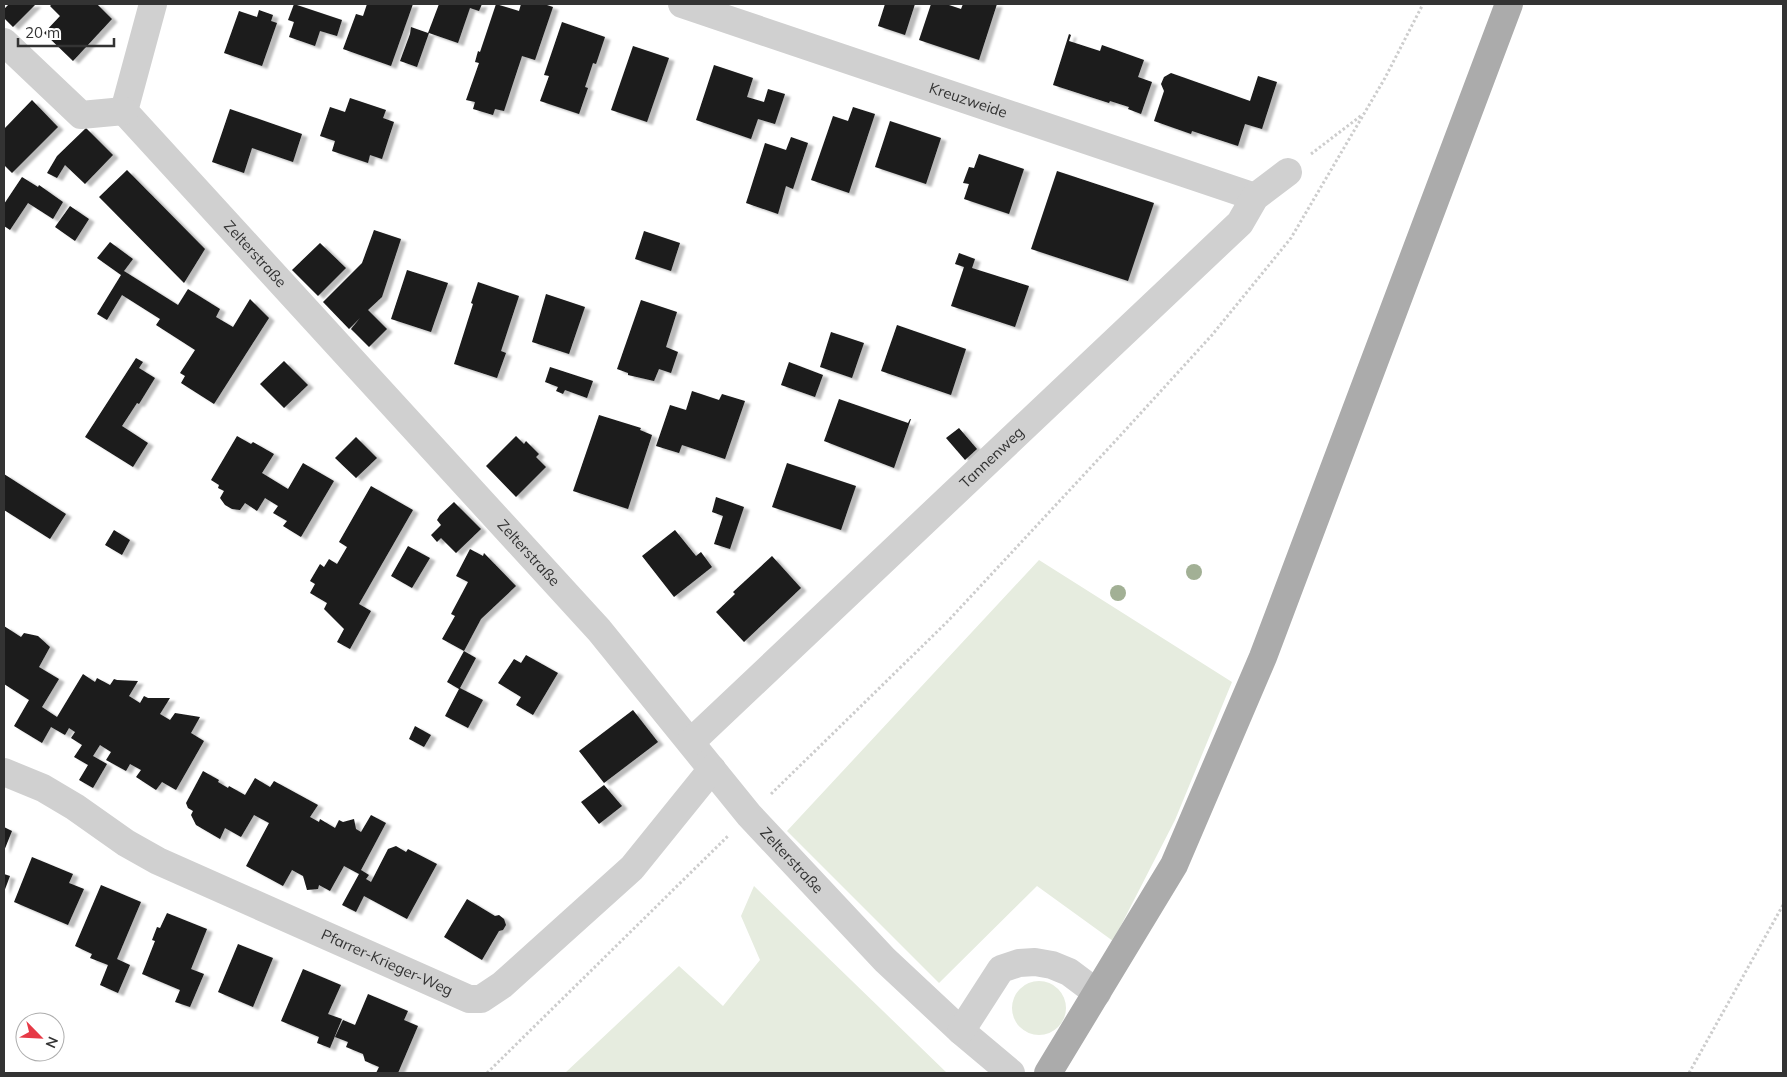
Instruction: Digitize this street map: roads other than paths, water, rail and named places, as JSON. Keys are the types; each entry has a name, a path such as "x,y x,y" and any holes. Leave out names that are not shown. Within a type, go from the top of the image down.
{"main road":[{"path":"1048,1073 1174,864 1263,656 1509,4"}],"street":[{"path":"4,42 81,115 124,111 153,4"},
{"name":"Kreuzweide","path":"682,4 1254,196"},
{"name":"Zelterstraße","path":"124,111 599,630 749,816 885,960 961,1031 1011,1073"},
{"name":"Tannenweg","path":"690,742 1240,223 1254,196 1288,172"},
{"name":"Pfarrer-Krieger-Weg","path":"4,772 43,788 75,807 126,843 158,861 469,1000 481,999 502,986 632,868 712,769"},
{"path":"961,1031 1001,969 1019,963 1036,962 1052,965 1069,972 1097,993"}]}
